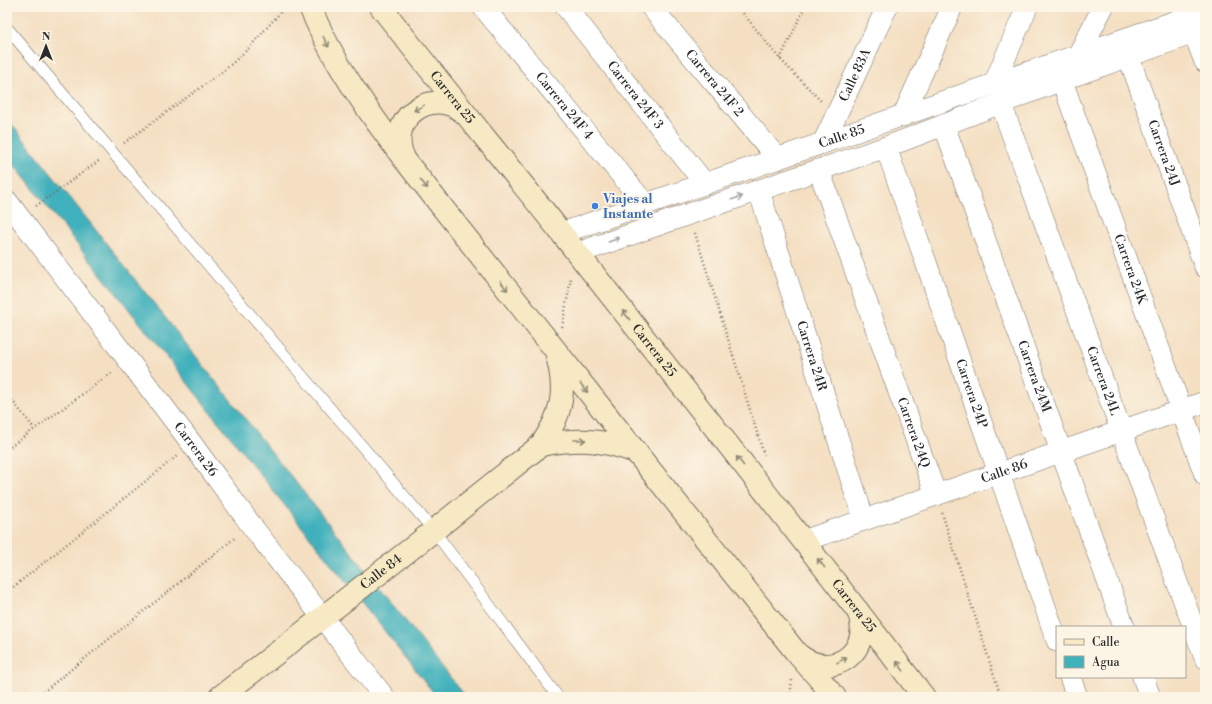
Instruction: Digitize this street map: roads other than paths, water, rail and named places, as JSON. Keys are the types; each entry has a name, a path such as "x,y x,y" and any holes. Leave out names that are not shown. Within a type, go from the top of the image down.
{"main road":[{"path":"310,7 325,41 350,85 404,159 559,343 636,452 795,651 836,697"},
{"name":"Carrera 25","path":"381,7 466,116 562,233 852,602 924,697"},
{"path":"404,159 400,146 400,132 405,119 415,109 428,104 442,103 456,107 466,116"},
{"name":"Calle 84","path":"220,697 541,446 552,429 559,410 562,391 559,343"},
{"name":"Calle 84","path":"541,446 560,441 599,441 636,452"},
{"path":"795,651 801,657 810,662 822,665 833,665 852,654 859,644 862,634 862,622 852,602"}],"street":[{"name":"Carrera 24F 4","path":"483,7 645,204"},
{"name":"Carrera 24F 3","path":"566,7 706,184"},
{"name":"Carrera 24F 2","path":"651,7 778,159"},
{"name":"Calle 83A","path":"823,143 886,7"},
{"path":"902,116 952,7"},
{"path":"994,84 1027,7"},
{"path":"1078,55 1103,7"},
{"path":"578,254 689,214 886,147 1001,104 1059,71 1126,48 1195,18 1205,62"},
{"name":"Calle 85","path":"562,233 994,84 1059,71 1078,55 1126,48"},
{"name":"Carrera 24J","path":"1126,48 1205,267"},
{"name":"Carrera 24K","path":"1059,71 1205,476"},
{"name":"Carrera 24L","path":"1001,104 1205,658"},
{"name":"Carrera 24M","path":"944,125 1124,626"},
{"name":"Carrera 24P","path":"886,147 1056,638"},
{"name":"Carrera 24Q","path":"819,170 936,495"},
{"name":"Carrera 24R","path":"758,191 864,520"},
{"name":"Carrera 26","path":"7,202 192,444 322,618 384,697"},
{"name":"Calle 86","path":"803,541 1205,402"},
{"path":"1070,678 1077,697"},
{"path":"1143,678 1150,697"}],"lane":[{"path":"7,28 434,531 558,697"}],"water":[{"path":"7,118 466,697 437,697 7,156"}],"place":[{"name":"Viajes al Instante","path":"595,206"}]}
